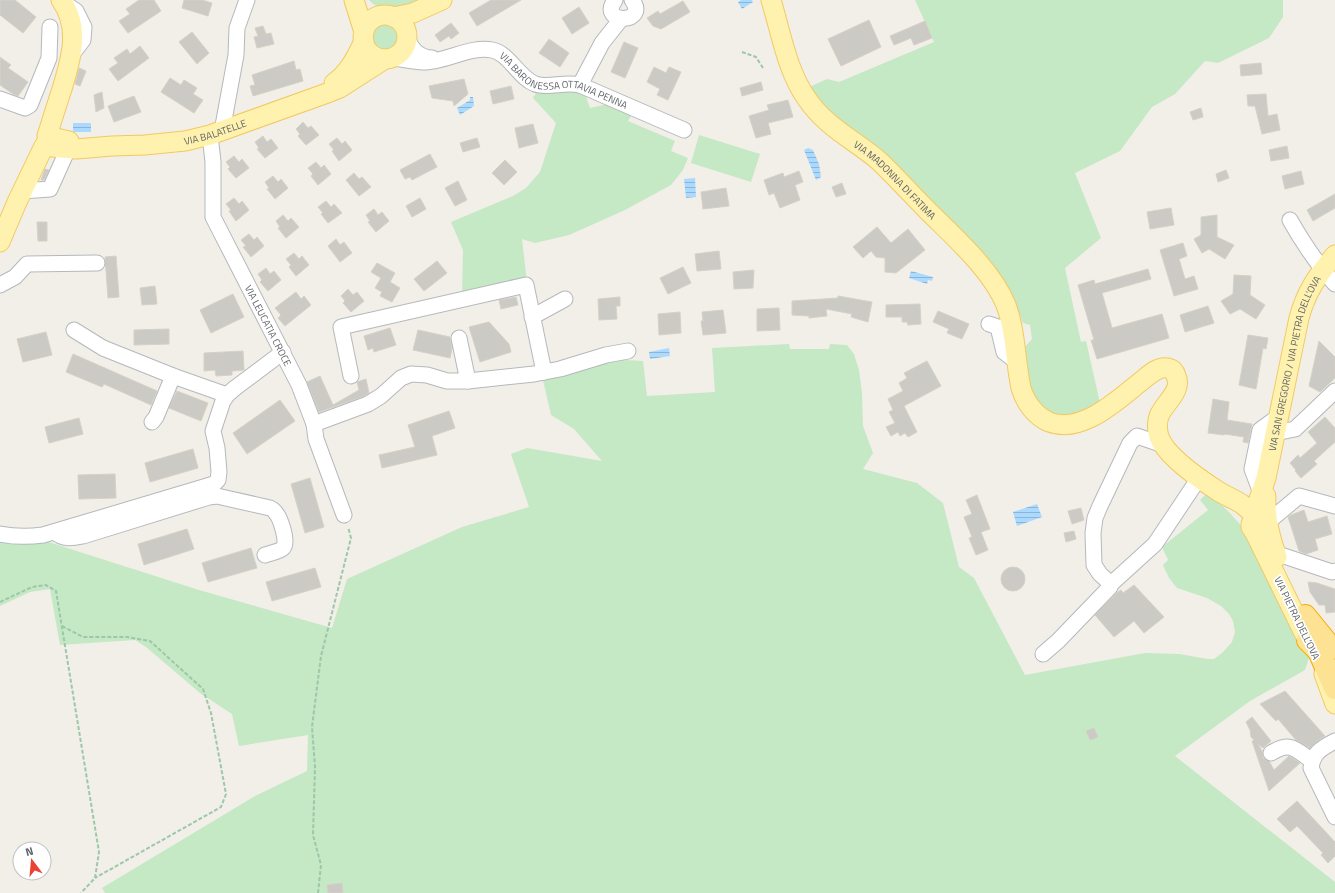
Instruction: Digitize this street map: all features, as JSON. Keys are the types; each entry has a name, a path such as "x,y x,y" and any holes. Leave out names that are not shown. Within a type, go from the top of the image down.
{"highway":[{"path":"1306,616 1327,644 1335,652"},
{"path":"1308,640 1319,651 1335,688"}],"main road":[{"path":"0,242 19,197 26,166 50,142 72,54 72,24 69,16 57,0"},
{"path":"50,142 66,42 62,22 56,8 57,0"},
{"path":"354,0 369,52 373,56 388,59"},
{"path":"362,0 369,9 403,24 407,37"},
{"path":"314,98 343,76 358,54 370,21 387,16 413,13 442,0"},
{"path":"314,98 340,88 403,51 406,45 407,37 414,24 442,0"},
{"name":"VIA MADONNA DI FATIMA","path":"772,0 791,70 816,112 834,128 878,160 969,253 996,287 1006,304 1012,328 1021,388 1028,404 1044,420 1057,424 1075,424 1090,418 1158,369 1168,368 1172,370 1178,379 1175,392 1162,410 1158,420 1158,434 1163,445"},
{"name":"VIA BALATELLE","path":"50,142 112,146 168,143 216,133 314,98"},
{"name":"VIA SAN GREGORIO / VIA PIETRA DELL'OVA","path":"1261,524 1266,506 1264,486 1303,303 1312,284 1335,255"},
{"path":"1163,445 1177,460 1199,478 1219,492 1248,508 1261,524"},
{"name":"VIA PIETRA DELL'OVA","path":"1261,524 1282,570 1335,674"},
{"name":"VIA PIETRA DELL'OVA","path":"1261,524 1308,640 1330,688 1335,704"}],"street":[{"name":"VIA LEUCATIA CROCE","path":"247,0 238,28 236,55 216,133 213,162 213,217 299,385 314,424 316,440 344,515"},
{"path":"615,0 612,6 612,12 621,19 631,17 635,12 635,7 632,0"},
{"path":"580,85 602,42 621,19"},
{"path":"0,99 25,108 30,105 49,58 50,27"},
{"path":"407,37 411,47 417,53 428,58 441,59"},
{"name":"VIA BARONESSA OTTAVIA PENNA","path":"388,59 426,62 468,52 492,50 500,53 526,80 547,86 566,84 580,85 684,130"},
{"path":"19,197 50,189 50,142"},
{"path":"1290,220 1302,242 1322,270 1335,284"},
{"path":"0,285 15,277 27,264 97,263"},
{"path":"351,376 341,327 526,284 544,372"},
{"path":"532,317 564,299"},
{"path":"989,324 998,327 1004,352 1017,362"},
{"path":"74,330 103,348 173,376 227,395"},
{"path":"459,338 468,381"},
{"path":"0,534 27,537 43,535 214,484 218,480 219,472 217,448 213,431 223,402 227,395 282,352"},
{"path":"314,424 368,404 381,396 401,378 411,374 426,375 447,381 468,381 544,372 560,369 606,355 628,352"},
{"path":"152,422 156,417 173,376"},
{"path":"1277,425 1295,429 1335,391"},
{"path":"1111,584 1100,574 1094,565 1093,544 1095,518 1130,443 1137,436 1163,445"},
{"path":"1043,654 1064,636 1110,587 1111,584 1155,544 1199,478"},
{"path":"55,532 58,535 71,538 83,536 209,497 217,496 270,508 276,512 285,539 285,546 282,550 265,554"},
{"path":"1261,524 1299,496 1335,506"},
{"path":"1276,555 1284,556 1332,572 1335,571"},
{"path":"1335,741 1314,755 1311,768 1335,817"},
{"path":"1271,753 1281,747 1287,746 1294,748 1312,761"}],"path":[{"path":"742,52 756,57 764,68"},
{"path":"318,893 321,865 313,835 314,767 312,727 321,656 351,538 344,515"},
{"path":"0,602 32,587 46,585 56,591 100,852 95,878"},
{"path":"62,626 83,637 127,636 150,641 203,689 211,713 226,794 221,807 95,878 81,893"}],"green space":[{"path":"369,0 421,0 410,5 393,8 380,8"},
{"path":"915,0 1283,0 1283,17 1269,38 1218,63 1205,61 1175,94 1152,107 1120,151 1075,173 1101,238 1065,268 1081,342 1086,341 1100,403 1076,414 1060,416 1047,410 1035,400 1025,375 1025,347 1032,339 1030,325 1023,323 1010,292 992,264 824,110 807,88 827,79 839,82 934,42"},
{"path":"386,21 397,26 402,37 397,48 386,53 375,48 370,37 375,26"},
{"path":"565,90 575,90 585,94 590,108 608,104 632,114 628,121 675,141 671,151 688,158 683,170 671,185 625,210 569,235 535,243 522,239 527,283 462,296 463,250 451,222 513,196 526,188 540,172 556,123 533,98 536,93 546,94"},
{"path":"699,135 760,154 751,182 691,163"},
{"path":"789,344 790,349 829,349 830,344 847,345 854,354 859,370 862,393 863,426 873,453 863,469 917,483 943,503 959,567 974,578 1025,675 1145,653 1179,654 1214,659 1222,653 1232,642 1235,632 1233,621 1229,614 1221,606 1207,598 1177,588 1169,578 1163,565 1168,560 1162,547 1208,510 1200,500 1207,493 1226,509 1243,528 1310,655 1305,670 1250,701 1175,756 1335,882 1335,893 105,893 102,888 255,796 307,771 308,735 239,746 232,714 200,693 146,647 135,640 60,645 50,589 30,592 0,606 0,541 39,539 199,590 332,628 347,579 462,527 529,507 511,454 527,448 602,461 574,429 551,415 543,380 551,376 606,359 643,361 647,396 715,392 712,348"}],"water":[{"path":"741,0 752,0 753,2 742,9 738,2"},
{"path":"470,97 473,97 474,106 460,115 457,108 470,100"},
{"path":"73,123 91,123 91,132 73,132"},
{"path":"808,148 813,150 819,164 821,177 816,180 804,150"},
{"path":"695,178 696,197 686,198 684,179"},
{"path":"911,271 933,277 932,281 928,280 927,284 909,278"},
{"path":"669,348 670,356 650,359 649,352"},
{"path":"1037,504 1042,517 1017,526 1013,512"}],"building":[{"path":"0,0 15,0 36,17 23,33 0,15"},
{"path":"139,0 154,0 161,11 128,33 119,21 130,14 126,9"},
{"path":"184,0 202,0 212,3 208,16 182,8"},
{"path":"491,0 521,0 477,26 469,13"},
{"path":"683,1 690,12 661,29 653,26 647,18 658,11 660,14"},
{"path":"579,7 589,23 572,34 562,18"},
{"path":"869,20 881,47 841,66 828,39"},
{"path":"925,21 932,38 914,45 911,38 894,45 890,36"},
{"path":"451,23 459,33 451,39 449,36 440,42 435,35"},
{"path":"263,26 266,34 271,33 274,44 257,48 254,37 258,36 255,28"},
{"path":"192,32 209,53 197,64 179,42"},
{"path":"549,39 569,53 560,67 539,53"},
{"path":"624,42 638,48 625,78 611,72"},
{"path":"140,46 149,58 118,81 109,69 118,63 114,58 127,49 130,54"},
{"path":"0,57 11,65 8,68 28,82 18,96 0,85"},
{"path":"294,61 296,70 300,69 303,81 253,96 250,86 255,85 252,75"},
{"path":"1261,63 1262,74 1241,76 1240,65"},
{"path":"654,67 666,73 669,67 681,72 668,100 657,95 660,89 647,82"},
{"path":"79,68 86,71 80,86 75,84"},
{"path":"170,78 181,85 184,80 197,88 193,94 203,100 194,113 161,92"},
{"path":"464,79 468,94 454,106 453,101 432,98 429,86"},
{"path":"761,82 763,90 742,96 740,88"},
{"path":"511,86 514,99 493,104 490,91"},
{"path":"102,92 104,108 96,112 94,95"},
{"path":"1266,94 1268,116 1277,114 1280,130 1262,134 1255,106 1248,106 1247,95"},
{"path":"134,96 141,112 114,122 108,106"},
{"path":"788,100 793,117 768,123 771,134 756,138 749,116 769,110 767,105"},
{"path":"1201,108 1203,117 1193,120 1190,112"},
{"path":"303,122 308,128 311,126 319,135 306,145 298,136 300,134 296,129"},
{"path":"533,124 538,143 519,148 515,128"},
{"path":"263,136 267,142 271,139 278,148 265,158 257,149 259,148 255,142"},
{"path":"337,138 342,144 345,141 352,150 339,161 332,151 334,150 329,144"},
{"path":"477,138 480,147 463,152 460,143"},
{"path":"1287,146 1289,158 1271,161 1269,150"},
{"path":"430,154 437,167 412,180 410,177 405,179 400,170"},
{"path":"234,156 239,162 242,159 249,168 236,178 228,169 230,167 226,162"},
{"path":"505,160 517,172 504,185 492,173"},
{"path":"316,162 321,168 324,165 331,174 318,185 311,176 313,174 308,168"},
{"path":"45,169 49,170 44,180 41,180"},
{"path":"1226,170 1229,178 1218,182 1216,174"},
{"path":"799,171 803,182 795,185 800,200 780,208 774,193 769,195 764,180 783,173 784,177"},
{"path":"1301,171 1304,184 1285,189 1282,176"},
{"path":"354,173 359,179 362,177 371,187 359,196 346,180"},
{"path":"273,176 278,182 281,179 288,188 275,199 267,189 269,188 265,182"},
{"path":"458,181 467,200 455,206 445,188"},
{"path":"842,183 846,194 836,197 832,187"},
{"path":"726,188 729,206 703,209 701,192"},
{"path":"1335,194 1335,208 1313,221 1307,210"},
{"path":"234,198 239,204 242,201 249,210 236,221 229,211 231,210 226,204"},
{"path":"420,198 426,209 412,217 406,206"},
{"path":"326,201 331,207 334,204 342,213 328,223 318,207"},
{"path":"1171,208 1174,225 1150,229 1147,212"},
{"path":"374,209 378,215 382,212 389,221 376,232 368,222 370,221 366,215"},
{"path":"283,215 288,221 291,218 299,227 286,238 278,228 280,227 276,221"},
{"path":"1217,215 1217,237 1234,245 1225,259 1209,249 1202,253 1194,239 1201,235 1201,217"},
{"path":"37,222 47,222 47,241 38,241"},
{"path":"877,227 891,243 908,229 925,250 896,273 885,272 885,258 876,257 871,251 863,258 853,247"},
{"path":"249,234 254,240 257,237 264,246 251,257 243,247 246,246 241,240"},
{"path":"336,239 340,245 344,242 352,253 340,262 328,246"},
{"path":"1183,243 1187,256 1179,259 1185,279 1194,276 1198,289 1174,296 1160,250"},
{"path":"719,251 721,269 697,271 695,254"},
{"path":"294,253 299,259 302,256 309,265 296,276 289,267 291,265 286,259"},
{"path":"116,256 119,297 108,298 105,257"},
{"path":"437,261 447,273 424,291 414,279"},
{"path":"377,263 395,273 390,282 400,288 392,302 380,296 382,292 375,288 381,278 371,272"},
{"path":"683,267 691,283 668,294 660,278"},
{"path":"266,268 270,274 274,271 281,280 268,291 260,282 262,280 258,274"},
{"path":"1148,269 1151,279 1102,293 1112,328 1162,314 1169,338 1097,359 1091,340 1094,340 1078,285 1094,280 1095,284"},
{"path":"754,270 753,288 734,289 733,272"},
{"path":"1234,275 1251,276 1250,295 1265,305 1256,319 1240,309 1230,314 1221,301 1233,294"},
{"path":"155,286 157,304 142,305 140,288"},
{"path":"348,289 353,295 357,292 364,301 351,312 343,303 345,301 341,296"},
{"path":"296,292 301,299 304,296 311,305 285,326 278,318 281,315 275,308"},
{"path":"233,294 244,317 211,333 200,310"},
{"path":"838,296 872,302 868,322 851,317 852,314 826,309 827,316 809,318 809,316 792,315 792,301 838,298"},
{"path":"516,297 518,305 501,309 499,300"},
{"path":"620,297 620,306 616,306 617,319 599,320 598,299"},
{"path":"920,304 921,324 908,325 907,322 902,322 902,317 886,317 886,305"},
{"path":"1208,306 1214,323 1185,332 1180,315"},
{"path":"779,308 780,330 757,331 757,309"},
{"path":"723,310 726,333 703,335 701,321 703,321 702,312"},
{"path":"938,311 969,324 962,339 947,333 949,329 933,322"},
{"path":"680,312 681,333 659,335 658,314"},
{"path":"489,322 509,344 511,352 480,362 469,327"},
{"path":"390,328 396,345 374,352 373,348 368,350 364,336"},
{"path":"169,329 169,344 134,345 134,330"},
{"path":"418,330 450,337 452,349 450,358 413,350"},
{"path":"46,332 52,355 23,362 17,339"},
{"path":"1248,335 1268,338 1266,349 1263,348 1256,389 1239,385"},
{"path":"1319,341 1335,357 1335,378 1320,392 1309,386"},
{"path":"243,351 244,370 232,371 232,375 216,376 215,370 204,371 204,353"},
{"path":"73,354 157,391 151,405 104,384 102,387 66,372"},
{"path":"927,361 941,386 904,406 917,432 908,437 905,433 900,436 898,432 891,436 886,427 895,423 889,412 893,410 888,399 903,391 899,383 907,378 904,373"},
{"path":"320,376 333,405 359,390 357,382 366,379 369,393 319,412 307,382"},
{"path":"177,391 208,403 201,421 169,408"},
{"path":"1213,399 1229,402 1227,420 1252,424 1248,443 1243,442 1244,437 1208,433"},
{"path":"280,400 295,421 247,454 233,433"},
{"path":"449,411 455,428 432,436 437,455 382,468 379,455 415,447 408,425"},
{"path":"1325,417 1335,428 1335,442 1314,461 1317,464 1301,478 1290,463 1298,455 1300,458 1317,443 1308,432"},
{"path":"79,418 83,434 49,443 45,427"},
{"path":"193,449 198,468 150,482 145,463"},
{"path":"115,474 116,498 79,499 78,475"},
{"path":"310,478 324,527 305,533 291,484"},
{"path":"977,495 990,529 981,532 988,550 976,555 969,538 972,537 964,517 972,514 966,500"},
{"path":"1081,508 1084,520 1072,524 1068,511"},
{"path":"1304,510 1308,522 1327,516 1332,534 1315,539 1318,550 1306,554 1299,551 1288,517"},
{"path":"187,529 194,549 144,565 138,544"},
{"path":"1074,531 1076,539 1066,542 1064,533"},
{"path":"251,548 257,568 208,582 202,563"},
{"path":"1013,567 1021,571 1025,579 1021,587 1013,591 1005,587 1001,579 1005,571"},
{"path":"315,568 321,587 272,601 266,582"},
{"path":"1308,582 1317,583 1335,589 1335,612 1326,613 1325,605 1319,605 1310,592"},
{"path":"1134,585 1164,617 1144,633 1134,621 1114,637 1095,615 1118,592 1121,590 1123,593"},
{"path":"1285,691 1325,736 1310,748 1296,740 1278,719 1276,721 1260,704"},
{"path":"1252,717 1271,741 1263,748 1258,744 1262,751 1263,758 1269,761 1274,770 1289,756 1300,763 1269,791 1252,741 1254,740 1251,737 1250,730 1246,722"},
{"path":"1094,728 1098,737 1090,740 1086,731"},
{"path":"1297,801 1335,842 1335,856 1328,863 1321,855 1323,853 1297,826 1290,832 1277,819"},
{"path":"342,883 343,893 328,893 327,885"}]}
